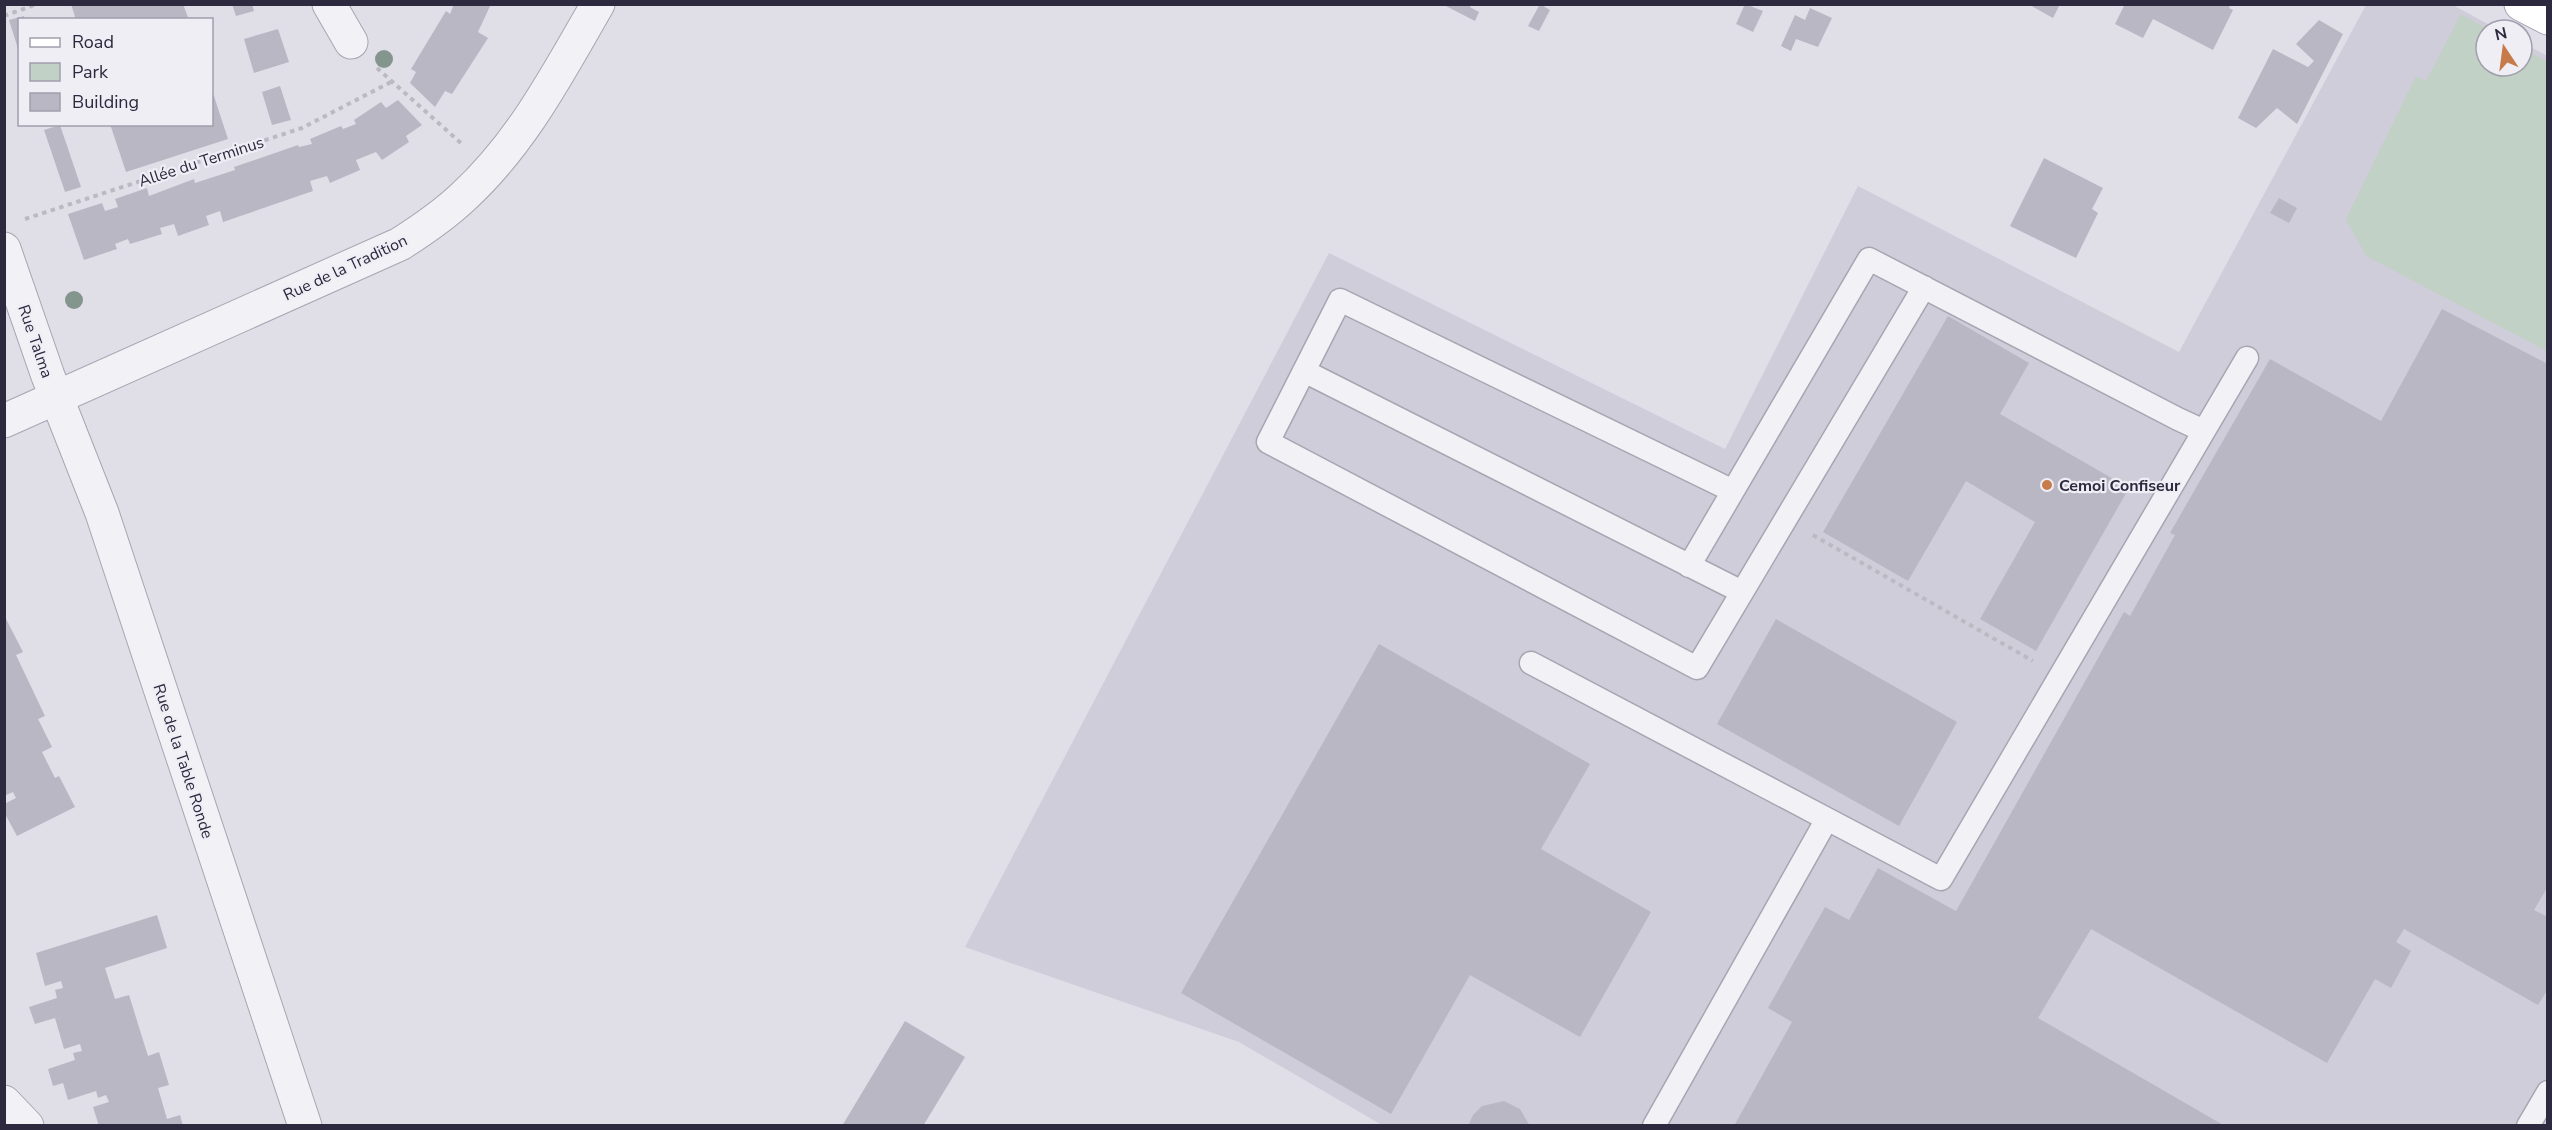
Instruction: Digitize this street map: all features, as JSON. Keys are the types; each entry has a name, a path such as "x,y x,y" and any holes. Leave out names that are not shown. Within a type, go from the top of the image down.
{"main road":[{"path":"2521,4 2547,18"}],"street":[{"path":"329,4 351,42"},
{"name":"Rue de la Tradition","path":"4,421 400,244 433,222 491,170 540,104 598,4"},
{"name":"Rue Talma","path":"10,236 57,399"},
{"name":"Rue de la Table Ronde","path":"57,399 102,513 305,1125"},
{"path":"4,1102 27,1125"}],"lane":[{"path":"1689,566 1869,259 2204,431"},
{"path":"1733,491 1340,300 1268,442 1697,668 1924,287"},
{"path":"1531,663 1941,879 2247,358"},
{"path":"1304,371 1742,592"},
{"path":"1654,1125 1827,819"},
{"path":"2528,1125 2547,1092"}],"path":[{"path":"4,16 37,4"},
{"path":"351,42 391,82 491,170"},
{"name":"Allée du Terminus","path":"10,236 302,128 391,82"},
{"path":"1786,519 2060,676"}],"shaded area":[{"path":"2451,4 2477,18 2474,18 2474,78 2534,78 2534,49 2547,56 2547,1125 1382,1125 1239,1042 965,947 1329,253 1725,449 1858,186 2179,352 2366,5"}],"green space":[{"path":"2461,14 2474,21 2474,78 2534,78 2534,55 2547,62 2547,351 2366,256 2346,219 2416,76 2426,81"}],"building":[{"path":"71,4 183,4 188,18 75,18"},
{"path":"232,4 252,4 254,11 236,16"},
{"path":"454,4 491,4 478,32 488,38 452,94 445,91 435,107 410,83 416,72 411,69 446,11 450,14"},
{"path":"1442,4 1471,4 1470,7 1479,12 1475,21"},
{"path":"1540,4 1550,10 1539,31 1528,26"},
{"path":"1745,4 1763,11 1753,32 1736,24"},
{"path":"2028,4 2060,4 2053,18"},
{"path":"2125,4 2231,4 2229,8 2233,10 2213,50 2153,19 2143,38 2115,24"},
{"path":"1810,8 1832,18 1818,47 1796,39 1791,51 1781,46 1795,15 1805,20"},
{"path":"24,16 24,18 18,18 18,49 9,20"},
{"path":"2319,20 2343,34 2297,124 2277,108 2256,128 2238,118 2273,49 2308,67 2314,61 2296,44"},
{"path":"278,29 289,62 254,73 244,39"},
{"path":"280,86 291,120 272,125 262,92"},
{"path":"213,93 228,139 126,172 111,126 213,126"},
{"path":"398,100 422,125 406,136 409,142 382,160 376,152 356,160 360,170 330,183 327,176 310,181 313,191 223,222 220,211 206,216 209,225 178,236 174,224 160,228 162,234 130,244 128,239 115,244 117,249 84,260 68,214 102,203 105,211 118,207 115,199 147,188 149,196 194,179 195,183 235,170 234,167 298,145 299,147 312,144 310,139 341,126 343,129 356,124 354,120 381,102 386,108"},
{"path":"60,126 81,187 65,192 44,130"},
{"path":"2044,158 2103,188 2092,209 2098,213 2076,258 2010,226"},
{"path":"2279,198 2297,208 2289,223 2270,213"},
{"path":"2442,309 2548,364 2548,886 2534,910 2548,917 2548,989 2538,1005 2404,929 2396,942 2411,951 2391,988 2375,979 2327,1063 2091,929 2038,1018 2225,1126 1734,1126 1792,1022 1768,1008 1825,907 1849,920 1878,868 1956,911 2124,612 2130,616 2175,535 2170,533 2270,359 2381,421"},
{"name":"Cemoi Confiseur","path":"1948,316 2029,363 2000,414 2129,488 2036,651 1980,619 2035,522 1966,481 1908,581 1823,532"},
{"path":"4,615 23,652 16,655 45,716 38,719 52,747 42,752 55,778 59,776 75,807 17,836 4,812 4,804 16,798 13,792 4,796"},
{"path":"1776,619 1957,722 1899,826 1717,724"},
{"path":"1379,644 1590,764 1541,849 1651,912 1580,1037 1470,975 1391,1114 1181,993"},
{"path":"157,915 167,948 105,968 115,999 129,995 148,1056 159,1052 169,1085 158,1088 167,1119 180,1115 183,1126 99,1126 93,1107 109,1102 106,1095 98,1098 96,1091 68,1100 63,1083 53,1086 48,1069 75,1060 73,1053 82,1051 80,1044 64,1049 55,1018 35,1024 29,1007 57,998 55,990 63,988 61,981 45,986 36,953"},
{"path":"905,1021 965,1057 923,1126 842,1126"},
{"path":"1504,1101 1520,1109 1530,1126 1468,1126 1473,1115 1482,1106"}],"place":[{"name":"Cemoi Confiseur","path":"2047,485"}]}
